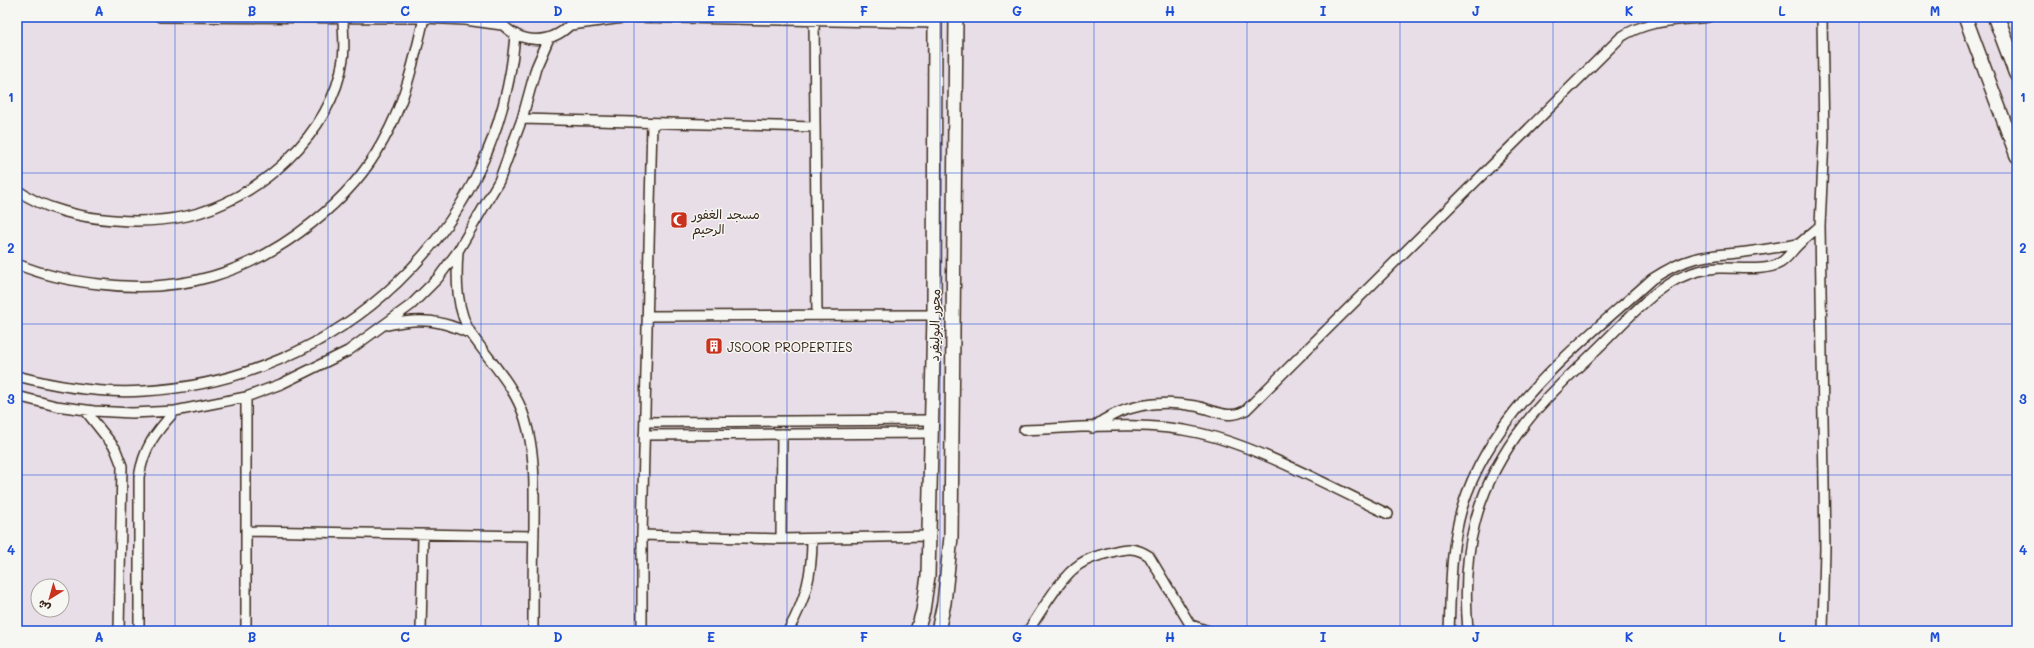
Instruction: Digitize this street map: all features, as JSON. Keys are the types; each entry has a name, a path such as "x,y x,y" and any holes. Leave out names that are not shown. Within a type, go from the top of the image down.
{"highway":[{"path":"1996,17 2017,73"}],"street":[{"path":"160,17 343,20 424,18 485,20 502,25 515,34 532,39 549,38 557,35 571,25 577,17"},
{"path":"496,17 502,25"},
{"path":"571,25 630,17 814,21 935,20"},
{"name":"محور البوليفرد","path":"938,631 944,603 950,537 956,17"},
{"path":"1092,428 1117,413 1146,405 1194,406 1227,415 1237,414 1246,410 1621,37 1634,29 1648,24 1708,17"},
{"path":"1822,17 1824,139 1820,226 1825,548 1823,631"},
{"path":"1965,17 2017,156"},
{"path":"17,264 68,280 122,287 156,287 182,284 220,275 257,260 274,250 306,227 335,203 356,180 374,156 393,122 410,79 424,18"},
{"path":"17,190 54,208 90,218 128,221 158,221 188,216 217,206 244,193 291,158 310,136 325,112 336,86 343,59 343,20"},
{"name":"محور البوليفرد","path":"916,631 926,594 929,536 934,314 935,20"},
{"path":"814,21 817,314"},
{"path":"17,376 77,389 110,391 177,388 216,381 281,358 312,345 358,317 389,292 418,263 435,243 465,198 478,174 498,124 511,76 515,34"},
{"path":"17,396 56,406 85,410 132,413 175,411 246,397 281,384 341,354 384,326 411,305 438,278 458,252 499,181 522,119 536,68 549,38"},
{"path":"522,119 815,127"},
{"path":"642,631 642,535 652,123"},
{"path":"1468,631 1466,575 1477,511 1489,480 1510,445 1526,423 1557,389 1630,316 1655,294 1677,279 1693,272 1716,268 1772,266 1780,263 1820,226"},
{"path":"1449,631 1450,578 1462,508 1488,449 1505,422 1525,397 1547,374 1646,284 1666,270 1705,255 1799,244"},
{"path":"458,252 458,292 462,312 471,334 496,365 513,390 525,418 532,447 534,469 533,631"},
{"path":"647,316 934,314"},
{"path":"384,326 405,320 427,320 449,324 471,334"},
{"path":"246,397 246,631"},
{"path":"85,410 115,448 122,466 119,631"},
{"path":"138,631 139,477 141,463 153,436 175,411"},
{"path":"645,422 932,427"},
{"path":"644,435 782,434 932,427"},
{"path":"1024,430 1148,427 1200,433 1264,456 1388,514"},
{"path":"781,539 782,434"},
{"path":"247,532 534,536"},
{"path":"421,631 423,535"},
{"path":"642,535 781,539 929,536"},
{"path":"788,631 799,612 808,588 812,564 812,539"},
{"path":"1028,631 1074,568 1092,558 1134,548 1149,556 1192,628 1208,631"}],"place":[{"name":"مسجد الغفور الرحيم","path":"679,220"},
{"name":"JSOOR PROPERTIES","path":"714,346"}]}
